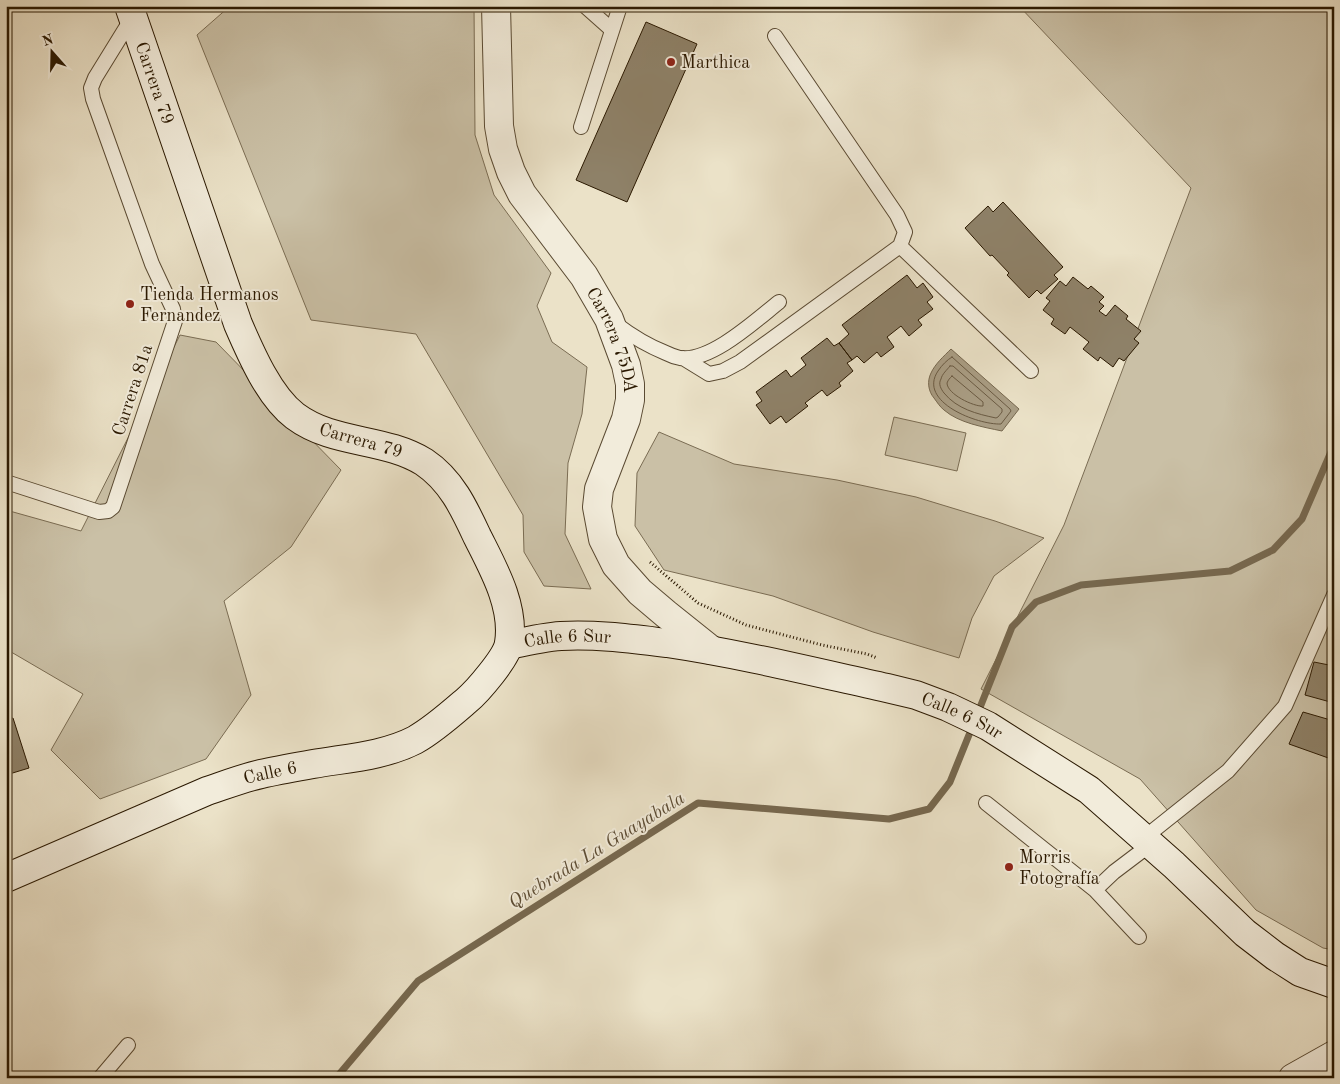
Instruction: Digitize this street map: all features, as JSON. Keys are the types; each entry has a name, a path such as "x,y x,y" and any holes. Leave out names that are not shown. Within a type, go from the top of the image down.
{"main road":[{"name":"Carrera 75DA","path":"496,6 499,126 502,149 522,194 584,276 609,319 626,364 630,384 630,400 626,419 599,489 597,507 604,539 616,565 640,592 711,650"},
{"name":"Carrera 79","path":"131,12 238,324 264,378 279,399 294,415 312,426 333,435 405,452 425,463 442,478 459,498 499,580 510,626 509,645"},
{"name":"Calle 6 Sur","path":"509,645 538,638 562,636 610,637 711,650 916,695 961,713 988,726 1089,790 1174,865 1245,933 1300,972 1334,984"},
{"name":"Calle 6","path":"6,878 207,791 236,781 262,774 394,749 416,739 449,716 473,695 497,666 509,645"},
{"path":"1293,1078 1334,1055"}],"lane":[{"path":"585,6 612,30"},
{"path":"581,127 620,6"},
{"name":"Carrera 81a","path":"6,482 99,512 108,511 113,506 175,321 173,309 152,264 93,99 91,88 94,78 131,12"},
{"path":"609,319 648,346 683,358 709,374 723,371 740,362 900,246 905,232 897,215 775,36"},
{"path":"900,246 1031,371"},
{"path":"683,358 705,355 720,348 779,302"},
{"path":"1095,890 1147,841 1228,771 1285,706 1334,595"},
{"path":"986,803 1095,890 1139,937"},
{"path":"100,1078 128,1045"}],"path":[{"path":"646,559 698,603 746,625 822,645 867,654 885,661"}],"shaded area":[{"path":"230,6 474,6 475,135 494,195 551,273 537,306 552,342 587,367 582,414 568,463 565,534 591,589 544,586 524,552 523,515 416,334 311,320 197,35"},
{"path":"1019,6 1334,6 1334,950 1323,948 1256,910 1140,779 981,689 1064,525 1191,188"},
{"path":"180,335 216,342 341,470 291,547 224,601 251,695 206,759 100,799 51,750 83,694 6,649 6,510 81,531"},
{"path":"894,417 966,433 957,471 885,455"},
{"path":"659,432 734,464 837,480 916,497 1044,538 994,576 972,618 959,658 873,632 773,596 664,570 635,526 637,473"}],"water":[{"path":"951,349 1019,409 1002,431 971,424 957,418 943,409 930,392 929,379 931,373 937,363"}],"building":[{"path":"646,22 697,44 627,202 576,180"},
{"path":"1003,202 1063,267 1054,275 1058,279 1041,294 1037,290 1029,298 1007,275 1009,273 992,255 990,256 965,228 988,206 993,212"},
{"path":"907,275 917,288 923,283 933,297 927,302 933,309 918,320 922,325 909,336 901,326 887,337 894,347 881,357 877,352 864,363 857,356 852,360 839,343 849,334 842,325"},
{"path":"1073,277 1088,289 1091,286 1104,297 1099,302 1104,306 1099,311 1106,316 1115,305 1128,316 1126,319 1141,331 1134,339 1139,343 1124,361 1119,358 1113,367 1100,357 1098,361 1083,349 1089,342 1070,327 1065,334 1051,324 1054,319 1043,310 1050,301 1046,298 1060,281 1066,286"},
{"path":"827,338 834,346 839,343 852,360 847,363 853,371 839,383 841,386 827,396 822,390 805,403 808,406 786,423 781,416 770,424 756,405 762,401 756,392 786,370 791,377 806,365 801,358"},
{"path":"1314,662 1334,666 1334,703 1305,695"},
{"path":"1303,712 1334,721 1334,760 1289,744"},
{"path":"13,718 29,768 6,775 6,720"}],"waterway":[{"name":"Quebrada La Guayabala","path":"977,715 1012,627 1036,602 1081,585 1230,571 1273,550 1302,519 1334,445"},
{"name":"Quebrada La Guayabala","path":"336,1078 418,981 698,803 889,819 929,809 950,782 973,725"}],"place":[{"name":"Marthica","path":"671,62"},
{"name":"Tienda Hermanos Fernandez","path":"130,304"},
{"name":"Morris Fotografía","path":"1009,867"}]}
